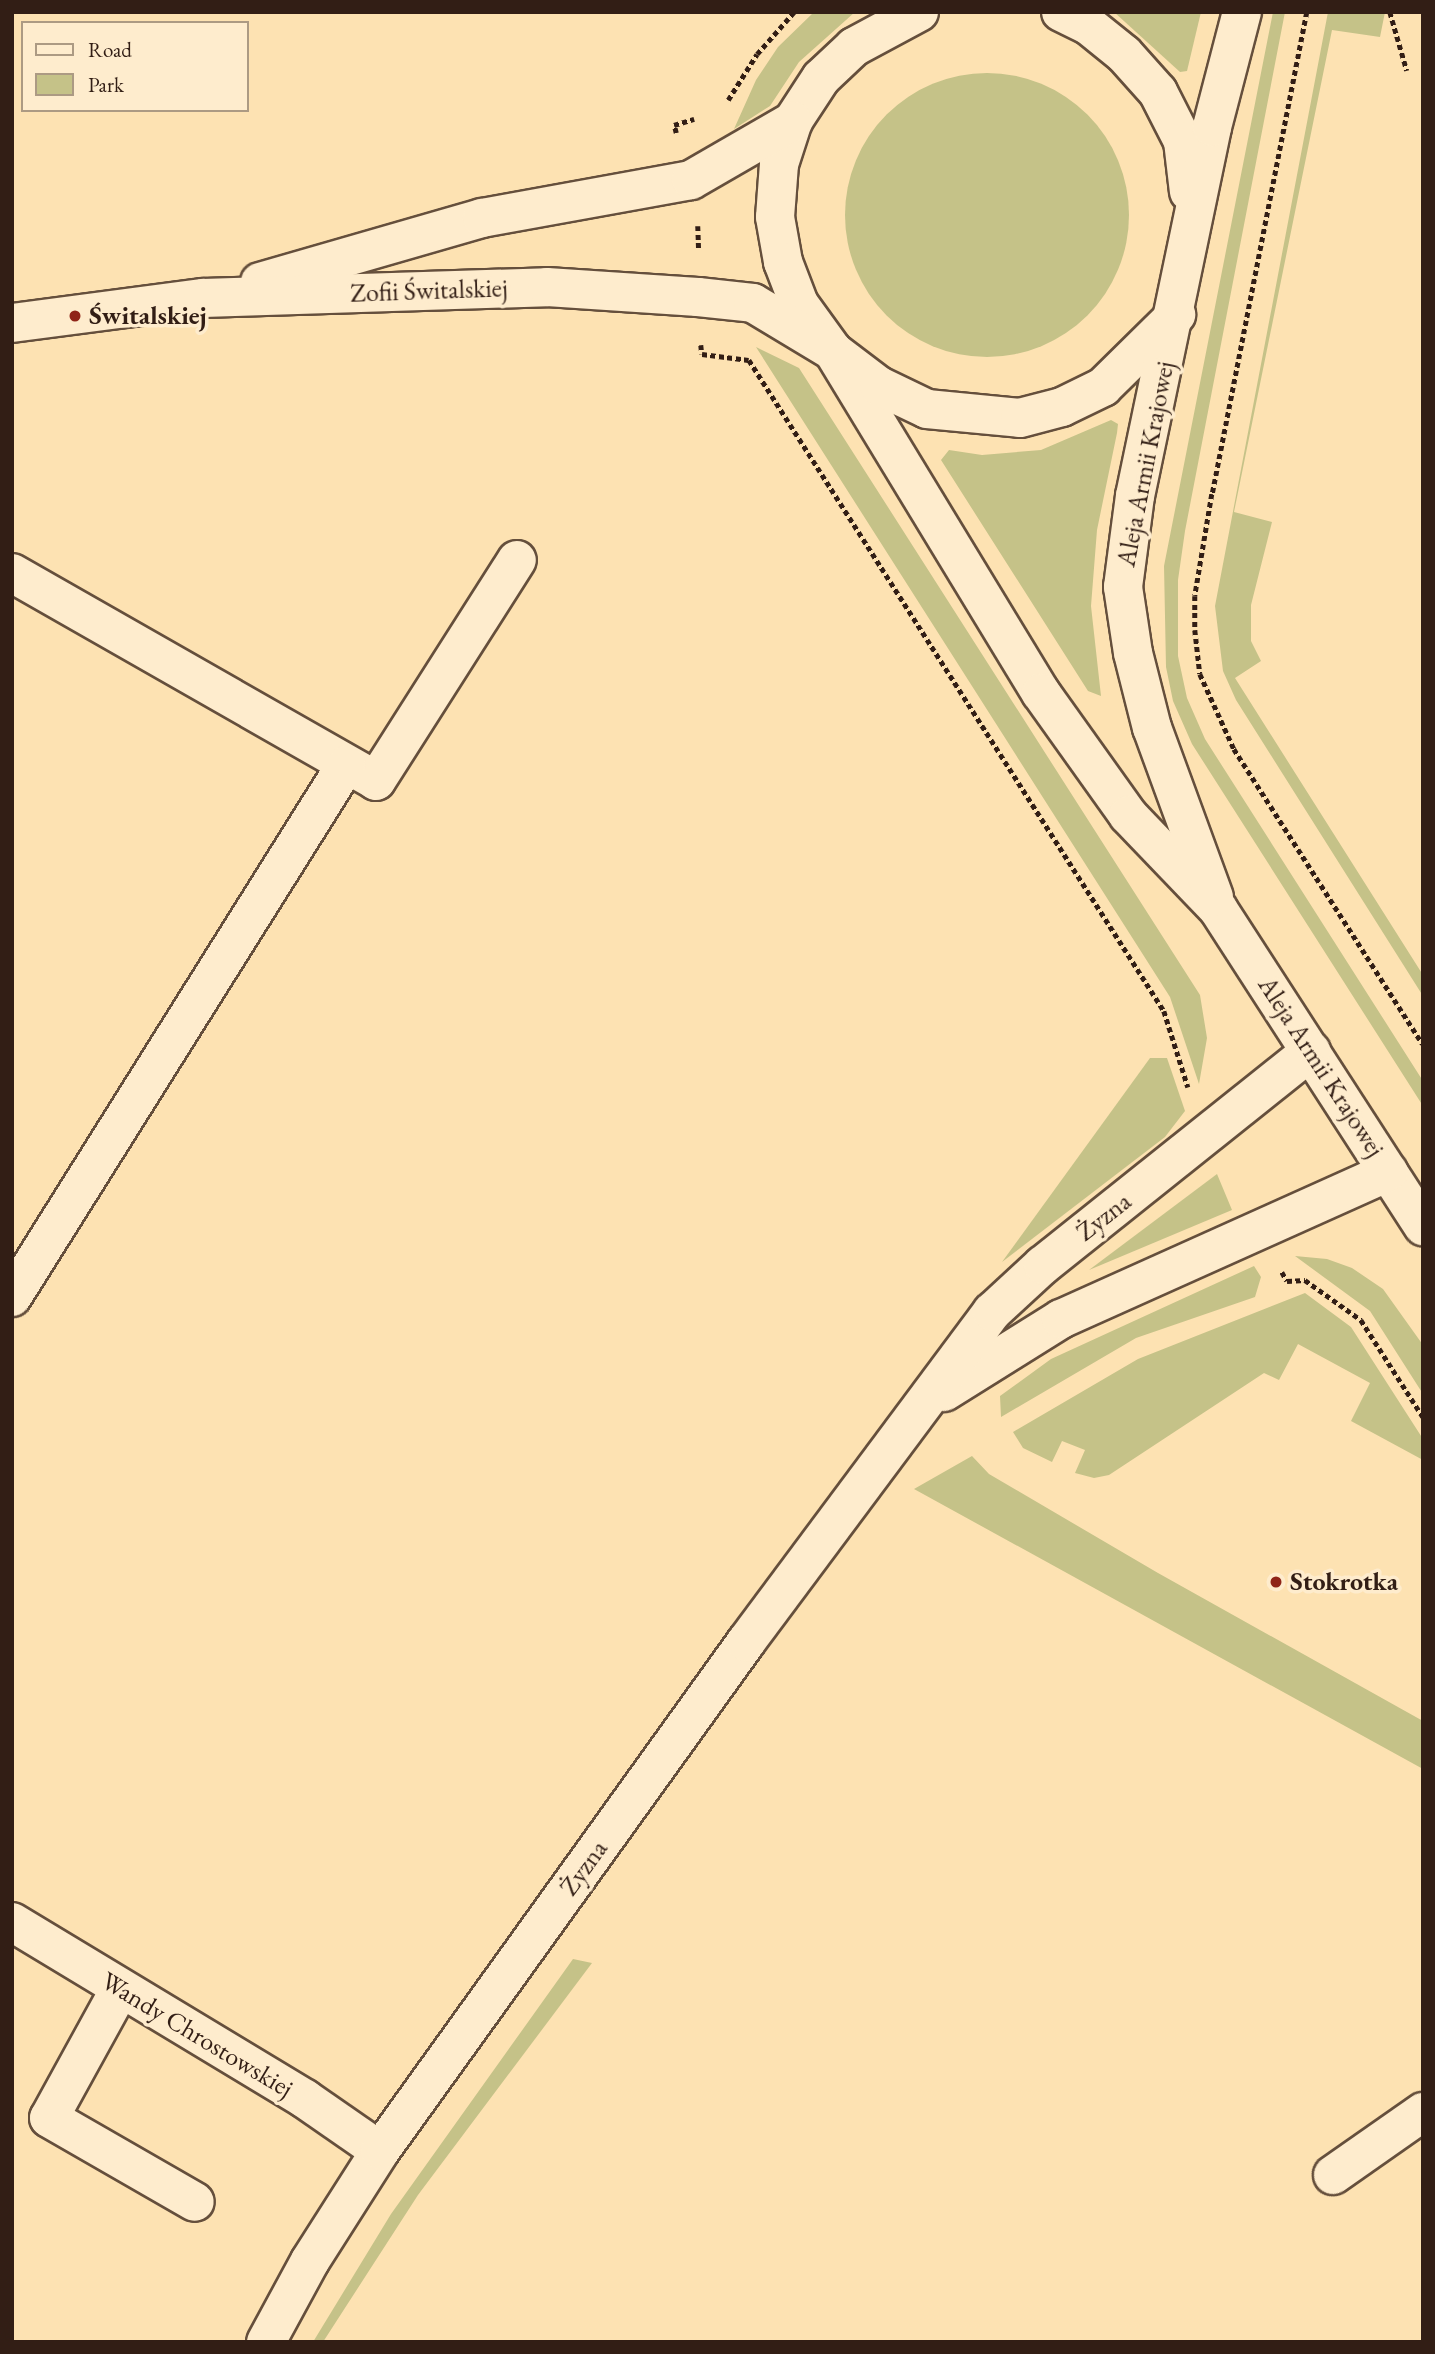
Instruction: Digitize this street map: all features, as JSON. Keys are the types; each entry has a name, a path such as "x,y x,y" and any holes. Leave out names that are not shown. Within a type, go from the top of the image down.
{"street":[{"path":"919,12 854,47 821,78 793,121 779,164 775,217 780,251 799,304 833,351 879,386 927,409 1020,418 1062,407 1103,387 1176,315"},
{"path":"1061,12 1088,25 1124,54 1158,92 1183,141 1193,226"},
{"name":"Aleja Armii Krajowej","path":"1219,909 1152,728 1133,653 1123,587 1135,496 1242,12"},
{"path":"203,298 482,219 691,180 793,121"},
{"name":"Zofii Świtalskiej","path":"12,323 203,298 547,287 753,303 833,351"},
{"name":"Aleja Armii Krajowej","path":"833,351 1041,693 1128,815 1219,909 1423,1226"},
{"path":"12,573 376,781 517,560"},
{"path":"12,1297 346,765"},
{"name":"Żyzna","path":"266,2342 310,2260 380,2151 738,1654 1011,1293 1311,1051"},
{"name":"Żyzna","path":"923,1407 1061,1319 1388,1172"},
{"name":"Wandy Chrostowskiej","path":"12,1922 305,2099 380,2151"},
{"path":"120,1989 49,2118 195,2202"},
{"path":"1333,2175 1423,2112"}],"path":[{"path":"725,104 757,54 794,12"},
{"path":"1307,12 1213,494 1195,596 1195,630 1200,674 1234,749 1423,1044"},
{"path":"1390,12 1407,71"},
{"path":"706,115 674,125 691,180 698,228 698,297 702,354 750,360 1164,1011 1208,1136"},
{"path":"1260,1230 1287,1281 1305,1280 1361,1320 1423,1417"}],"green space":[{"path":"814,12 855,12 799,62 770,106 734,129 756,80 778,47"},
{"path":"1114,12 1201,12 1187,71 1180,72"},
{"path":"1273,12 1285,12 1185,531 1178,580 1178,656 1187,698 1205,739 1423,1081 1423,1106 1192,744 1173,701 1166,667 1164,566"},
{"path":"1328,12 1385,12 1380,37 1332,30 1234,512 1272,522 1251,605 1251,641 1261,661 1235,678 1423,975 1423,996 1236,700 1223,671 1215,606"},
{"path":"987,73 1028,79 1054,90 1077,105 1097,125 1112,148 1123,174 1129,215 1123,256 1112,282 1097,305 1077,325 1054,340 1028,351 987,357 946,351 920,340 897,325 877,305 862,282 851,256 845,215 851,174 862,148 877,125 897,105 920,90 946,79"},
{"path":"756,347 799,368 1200,995 1207,1038 1199,1084 1170,997"},
{"path":"1111,420 1118,424 1097,530 1091,606 1101,696 1088,691 941,460 949,450 982,455 1041,450"},
{"path":"1150,1058 1167,1058 1185,1111 1165,1137 1002,1262"},
{"path":"1217,1174 1232,1210 1089,1270"},
{"path":"1295,1256 1327,1259 1352,1268 1383,1289 1423,1345 1423,1394 1370,1311"},
{"path":"1254,1266 1261,1277 1255,1297 1136,1338 1001,1417 1000,1396 1051,1359"},
{"path":"1305,1293 1351,1327 1423,1439 1423,1460 1351,1421 1370,1383 1298,1344 1279,1380 1264,1373 1109,1475 1094,1478 1075,1473 1085,1450 1062,1441 1052,1462 1023,1448 1013,1432 1138,1359"},
{"path":"972,1456 989,1474 1158,1573 1423,1721 1423,1769 914,1489"},
{"path":"573,1959 592,1963 418,2195 323,2342 313,2342 391,2214"}],"place":[{"name":"Świtalskiej","path":"75,316"},
{"name":"Stokrotka","path":"1276,1582"}]}
